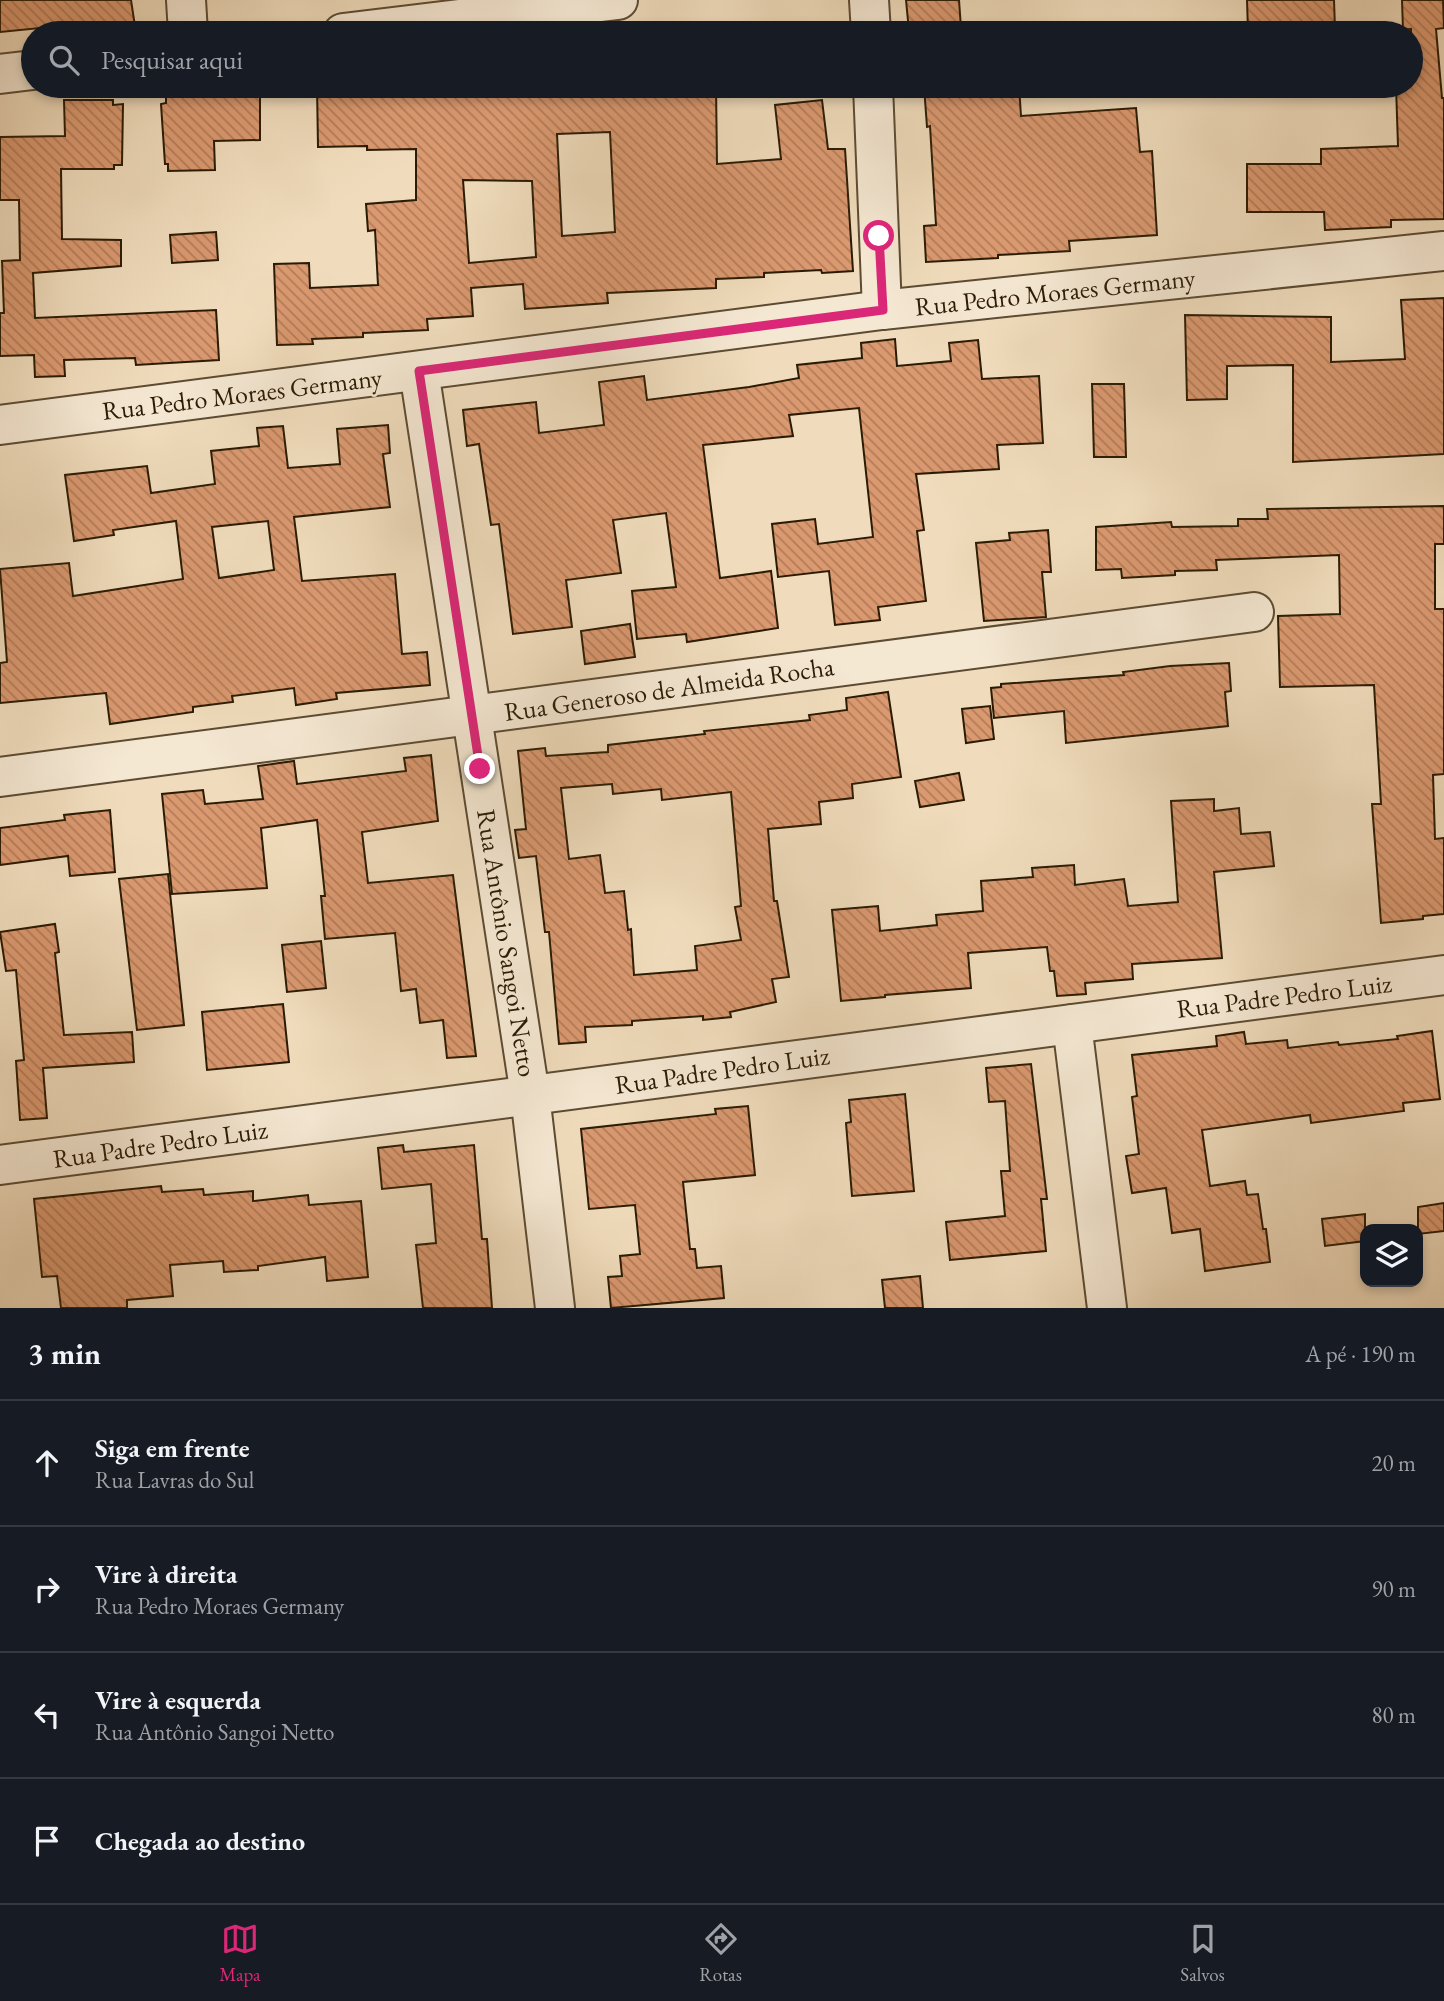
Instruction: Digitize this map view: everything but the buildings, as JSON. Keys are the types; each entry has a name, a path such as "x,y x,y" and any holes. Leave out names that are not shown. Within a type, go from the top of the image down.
{"street":[{"path":"186,0 187,21"},
{"path":"443,21 618,0"},
{"path":"869,0 870,21"},
{"path":"0,75 21,72"},
{"path":"874,98 883,310"},
{"name":"Rua Pedro Moraes Germany","path":"0,425 883,310 1444,251"},
{"name":"Rua Antônio Sangoi Netto","path":"419,371 530,1095 555,1308"},
{"name":"Rua Generoso de Almeida Rocha","path":"0,777 1254,612"},
{"name":"Rua Padre Pedro Luiz","path":"0,1165 1444,975"},
{"path":"1072,1024 1107,1308"}],"route":[{"path":"480,769 419,371 883,310 879,236"}]}
